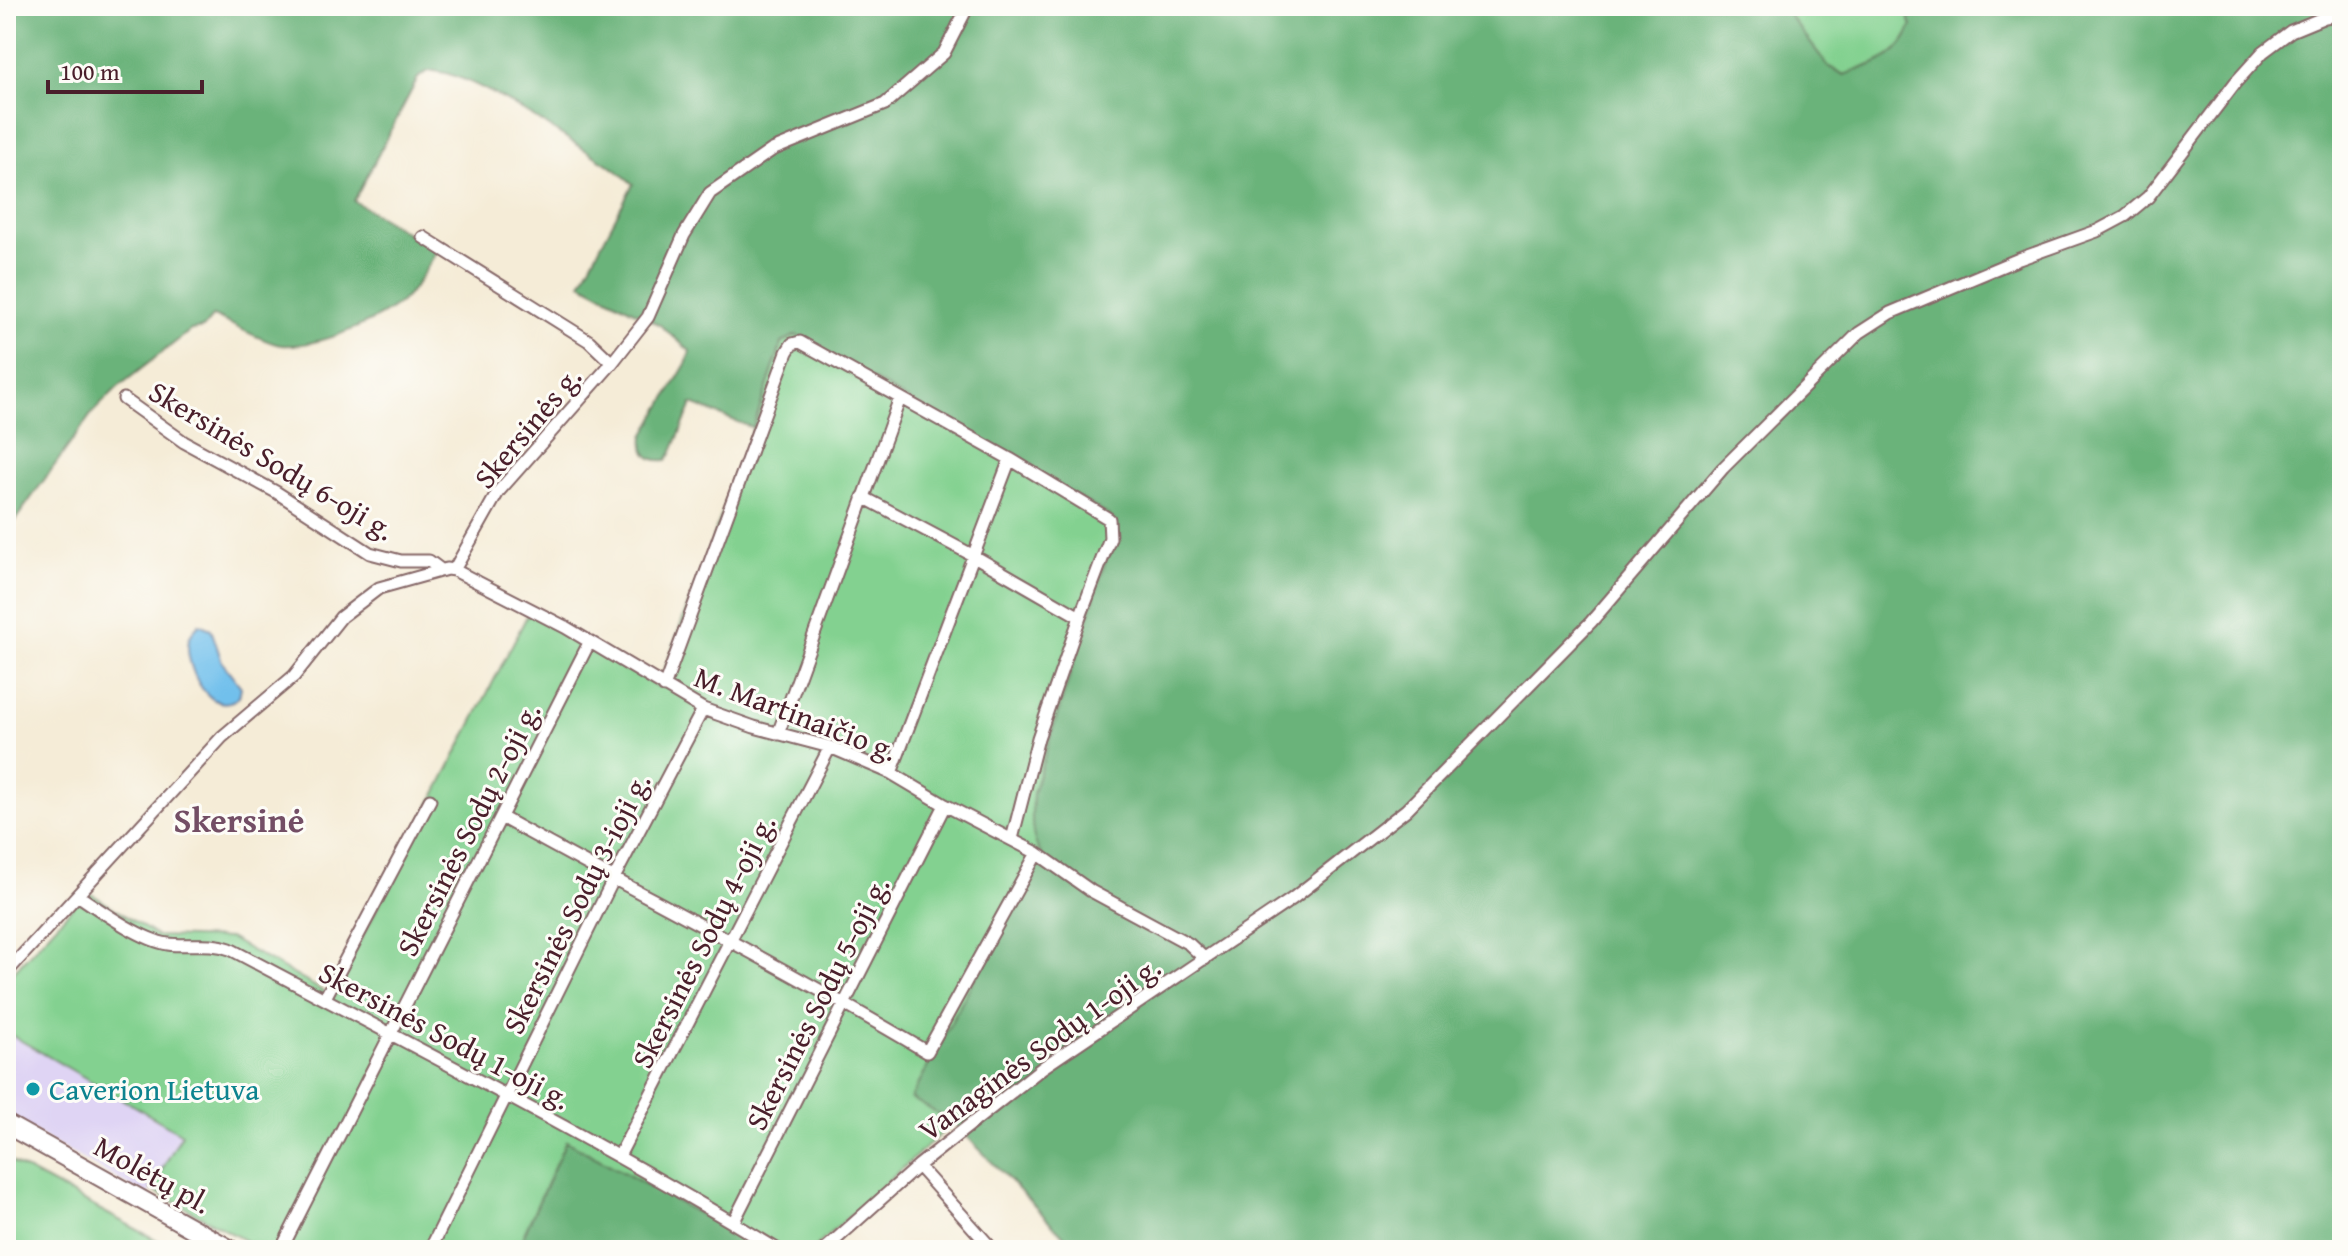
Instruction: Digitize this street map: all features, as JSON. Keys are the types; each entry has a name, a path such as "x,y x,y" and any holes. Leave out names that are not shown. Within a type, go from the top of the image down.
{"highway":[{"name":"Molėtų pl.","path":"6,1124 231,1250"},
{"name":"Molėtų pl.","path":"6,1138 206,1250"}],"street":[{"name":"Skersinės g.","path":"454,570 498,492 612,363 648,317 684,235 710,193 772,150 885,104 944,53 968,6"},
{"name":"Vanaginės Sodų 1-oji g.","path":"824,1250 918,1166 1042,1068 1292,899 1406,810 1591,622 1723,468 1859,333 1890,313 2019,259 2097,231 2125,216 2148,197 2235,83 2263,52 2291,31 2325,17 2342,14"},
{"path":"423,237 589,341 612,363"},
{"path":"664,687 755,437 792,344 800,342 1010,459 1109,519 1110,538 1038,738 1012,839"},
{"path":"778,734 900,398"},
{"name":"Skersinės Sodų 6-oji g.","path":"124,399 184,442 276,492 370,553 401,561 429,561 441,570"},
{"path":"891,773 1010,459"},
{"path":"863,497 1080,617"},
{"path":"6,973 222,737 294,676 341,617 359,601 392,583 441,570 454,570"},
{"name":"M. Martinaičio g.","path":"454,570 565,627 703,709 778,734 830,747 891,773 1037,853"},
{"name":"Skersinės Sodų 2-oji g.","path":"281,1250 589,643"},
{"name":"Skersinės Sodų 3-ioji g.","path":"430,1250 613,880 703,709"},
{"name":"Skersinės Sodų 4-oji g.","path":"619,1156 830,747"},
{"path":"325,998 430,800"},
{"name":"Skersinės Sodų 5-oji g.","path":"733,1223 945,805"},
{"path":"501,817 728,943 844,1002 927,1052 1037,853 1091,891 1189,944 1205,959"},
{"name":"Skersinės Sodų 1-oji g.","path":"79,896 156,940 182,945 216,944 325,998 619,1156 778,1250"},
{"path":"918,1166 993,1250"}],"shaded area":[{"path":"6,1032 183,1134 147,1196 6,1116"}],"green space":[{"path":"6,6 1782,6 1829,67 1844,75 1885,59 1900,46 1912,26 1904,6 2342,6 2342,1250 1077,1250 954,1123 911,1098 1041,854 1033,832 1033,793 1113,537 1110,516 796,335 782,343 753,428 692,404 671,454 666,460 651,458 645,452 644,436 687,362 690,351 660,325 581,283 633,184 615,169 500,97 453,75 432,71 418,78 354,201 437,251 406,297 365,324 296,345 275,344 213,316 203,328 191,330 118,387 93,412 6,533"},
{"path":"1782,6 1904,6 1912,26 1900,46 1885,59 1844,75 1829,67"},
{"path":"796,335 1110,515 1115,525 1041,854 911,1098 954,1122 812,1250 765,1250 566,1142 517,1250 262,1250 151,1189 182,1134 6,1032 6,980 87,891 157,936 229,938 332,996 529,612 658,687 782,343"},
{"path":"566,1141 765,1250 517,1250"},
{"path":"6,1159 175,1250 6,1250"}],"water":[{"path":"199,624 211,629 222,662 241,687 239,697 229,702 219,702 203,690 192,668 188,644"}],"place":[{"name":"Caverion Lietuva","path":"33,1089"}],"district":[{"name":"Skersinė","path":"239,819"}]}
